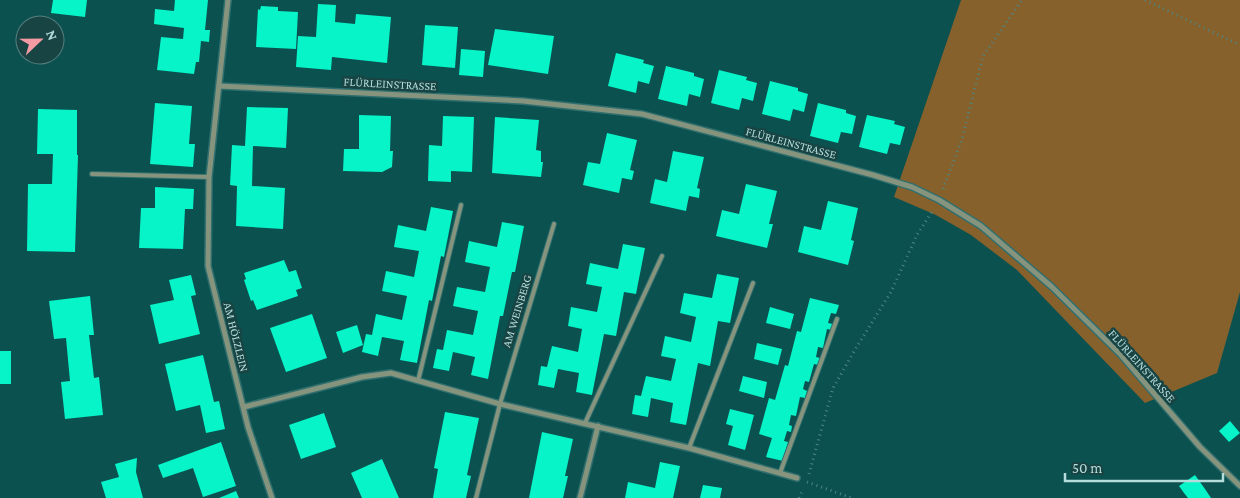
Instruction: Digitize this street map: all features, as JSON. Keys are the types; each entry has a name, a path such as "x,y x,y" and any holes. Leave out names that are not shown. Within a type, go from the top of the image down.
{"street":[{"name":"AM HÖLZLEIN","path":"228,0 209,176 208,266 248,427 272,498"},
{"name":"FLÜRLEINSTRASSE","path":"219,86 523,101 642,114 912,187 939,200 981,226 1052,287 1120,356 1200,447 1240,486"},
{"path":"244,407 362,377 391,373 500,404 689,448 797,478"},
{"path":"581,498 598,426"}],"lane":[{"path":"92,174 209,176"},
{"path":"418,381 461,206"},
{"name":"AM WEINBERG","path":"476,498 500,404 554,224"},
{"path":"585,423 662,256"},
{"path":"689,448 753,283"},
{"path":"780,473 837,319"}],"path":[{"path":"806,482 833,388 892,292 917,235 939,200 962,139 983,56 1022,0"},
{"path":"1144,0 1240,45"},
{"path":"797,478 852,498"}],"shaded area":[{"path":"961,0 1240,0 1240,292 1217,373 1145,403 1017,270 971,235 936,215 894,197"}],"building":[{"path":"53,0 87,0 85,17 51,13"},
{"path":"175,0 208,0 205,30 210,30 209,42 201,41 199,62 196,62 194,74 157,70 161,37 183,39 184,28 154,24 155,9 174,11"},
{"path":"318,4 336,5 335,22 355,24 356,14 391,17 387,63 332,57 331,70 296,67 298,36 316,37"},
{"path":"261,6 278,7 278,11 298,12 296,49 256,47 258,9 260,10"},
{"path":"425,25 458,27 455,68 422,65"},
{"path":"495,29 554,36 548,74 488,65"},
{"path":"461,49 485,51 483,77 459,75"},
{"path":"616,53 644,60 643,63 654,66 649,84 638,81 636,93 608,86"},
{"path":"666,66 694,73 694,76 704,79 700,97 689,94 687,106 658,99"},
{"path":"719,70 747,77 746,80 757,83 753,101 742,98 739,110 711,103"},
{"path":"770,81 798,88 798,91 808,94 804,112 793,109 790,121 762,114"},
{"path":"155,103 192,106 189,144 195,144 193,167 150,164"},
{"path":"818,103 846,110 846,113 856,116 852,134 841,132 838,143 810,136"},
{"path":"247,107 288,108 286,148 253,146 252,186 285,188 283,229 236,226 237,186 230,185 232,145 245,146"},
{"path":"38,109 77,110 78,155 75,252 27,251 28,184 52,184 53,154 37,154"},
{"path":"359,115 391,116 390,151 393,151 392,167 382,172 343,171 344,149 359,149"},
{"path":"867,115 895,121 894,124 905,127 900,145 890,143 887,154 859,147"},
{"path":"443,116 474,117 472,172 451,171 451,182 428,181 429,145 442,146"},
{"path":"495,117 539,120 536,150 541,151 541,162 543,162 541,177 492,173"},
{"path":"607,133 637,140 630,170 634,171 632,180 622,178 619,193 583,185 588,162 600,164"},
{"path":"673,151 704,157 697,188 700,189 699,198 689,196 686,211 650,203 655,179 667,182"},
{"path":"746,184 777,191 769,224 773,224 767,248 716,236 722,210 739,214"},
{"path":"155,187 194,189 193,209 185,209 183,249 139,248 141,208 155,208"},
{"path":"828,201 858,208 851,240 854,241 848,265 798,252 804,226 821,230"},
{"path":"431,207 453,211 444,257 441,256 432,301 429,300 417,363 400,360 404,341 382,337 378,356 362,352 366,334 372,335 376,314 402,320 407,296 382,291 386,271 414,277 419,251 394,247 398,225 426,231"},
{"path":"502,222 524,226 515,272 512,272 503,316 500,316 488,379 471,375 475,357 453,352 449,371 433,368 437,349 443,350 447,330 473,335 478,311 453,306 457,287 485,292 490,267 465,262 469,241 497,247"},
{"path":"623,244 645,248 636,294 624,292 616,336 604,334 592,395 576,392 579,373 558,369 554,388 538,385 541,366 547,367 552,346 578,352 582,329 568,326 571,307 597,312 602,287 586,284 590,263 618,269"},
{"path":"284,260 289,272 296,270 302,288 296,290 298,296 257,310 253,300 251,301 244,280 246,279 244,273"},
{"path":"717,274 739,278 730,323 718,321 710,366 698,363 686,425 670,422 673,403 651,398 648,417 632,414 635,395 641,396 646,376 671,381 676,359 661,356 665,336 691,342 696,317 680,313 684,293 712,298"},
{"path":"191,275 196,295 191,296 200,334 159,344 150,305 174,300 169,280"},
{"path":"90,296 94,335 89,335 94,378 99,377 103,415 65,419 61,382 70,381 66,338 54,339 49,301"},
{"path":"810,298 839,305 836,314 831,313 828,323 833,324 831,330 827,329 823,348 818,347 816,357 820,358 818,365 814,364 809,382 805,381 803,389 807,391 805,398 800,397 796,416 791,415 789,425 792,426 791,432 787,431 784,441 788,442 783,461 766,457 772,438 759,434 769,398 775,400 785,365 788,366 797,331 801,332"},
{"path":"770,307 794,314 790,329 766,323"},
{"path":"312,314 327,358 286,372 270,328"},
{"path":"357,325 363,345 343,353 336,332"},
{"path":"757,343 782,349 778,365 754,359"},
{"path":"0,351 11,351 11,384 0,384"},
{"path":"203,355 214,402 219,401 225,429 206,433 200,405 176,411 165,364"},
{"path":"743,376 767,382 764,398 739,391"},
{"path":"730,409 754,415 745,450 728,445 733,426 726,424"},
{"path":"445,412 479,418 467,475 471,476 466,498 433,498 438,469 434,468"},
{"path":"324,413 336,447 301,459 289,425"},
{"path":"1230,421 1240,433 1229,442 1219,431"},
{"path":"542,432 573,439 565,476 568,476 563,498 529,498"},
{"path":"221,442 236,486 203,497 193,468 163,478 158,465"},
{"path":"137,458 136,472 143,498 106,498 101,482 119,477 115,464"},
{"path":"382,459 399,498 362,498 351,473"},
{"path":"660,462 680,466 673,498 625,498 628,482 655,488"},
{"path":"1195,475 1211,498 1188,498 1179,486"},
{"path":"703,485 722,488 720,498 700,498"},
{"path":"236,491 239,498 219,498"}]}
